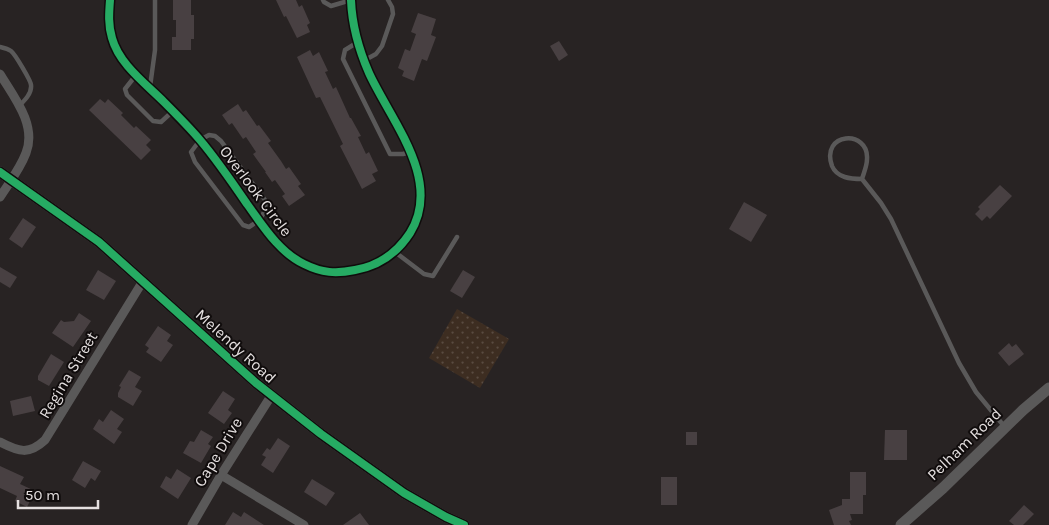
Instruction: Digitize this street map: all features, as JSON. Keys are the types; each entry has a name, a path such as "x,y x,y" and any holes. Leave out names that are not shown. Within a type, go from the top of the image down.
{"street":[{"name":"Overlook Circle","path":"110,0 109,26 117,50 136,75 200,140 274,240 292,257 303,264 314,269 339,273 363,269 395,252 411,232 420,209 421,197 421,185 410,152 369,73 352,19 351,0"},
{"path":"0,74 26,119 29,130 27,152 0,197"},
{"name":"Melendy Road","path":"0,172 100,242 271,396 404,493 464,525"},
{"name":"Regina Street","path":"0,442 13,448 30,451 45,440 143,282"},
{"name":"Pelham Road","path":"901,525 943,488 1004,427 1049,388"},
{"name":"Cape Drive","path":"192,525 271,396"},
{"path":"221,475 304,525"}],"lane":[{"path":"150,88 155,50 155,0"},
{"path":"323,0 331,6 351,0"},
{"path":"365,60 376,54 382,46 393,14 388,0"},
{"path":"358,42 345,50 343,59 390,154 410,152"},
{"path":"0,47 13,52 32,84 25,101 18,106"},
{"path":"136,75 125,89 127,95 153,122 161,122 173,111"},
{"path":"209,135 221,140 265,200 265,212 259,220 249,227 243,225 195,162 191,152 200,140 209,135"},
{"path":"850,138 858,141 864,147 867,158 862,178 848,178 834,170 830,155 831,148 839,140 850,138"},
{"path":"862,178 891,220 959,363 976,392 1004,427"},
{"path":"395,252 424,274 433,276 457,238"}],"shaded area":[{"path":"457,309 509,339 480,388 429,358"}],"building":[{"path":"173,0 191,0 191,15 194,15 194,39 191,39 191,50 172,50 172,37 176,37 176,20 173,20"},
{"path":"276,0 296,0 299,7 302,5 310,23 307,25 310,32 297,38"},
{"path":"418,13 436,19 431,35 436,37 427,61 422,59 414,81 402,76 404,71 398,68 405,49 410,51 416,34 411,32"},
{"path":"559,41 568,55 559,61 550,46"},
{"path":"310,50 313,56 319,52 328,71 325,72 333,89 336,87 350,118 361,136 358,137 366,154 369,152 378,171 372,174 376,181 362,189 340,146 343,144 320,97 316,98 297,57"},
{"path":"100,99 105,103 108,99 123,113 121,115 134,128 136,126 151,140 146,145 151,150 141,160 89,110"},
{"path":"238,104 243,112 246,110 257,126 259,125 271,141 268,143 286,169 289,167 301,184 298,186 305,195 289,206 282,196 285,194 275,180 272,182 253,154 256,152 246,137 243,139 232,123 229,125 222,115"},
{"path":"1000,185 1012,196 990,219 987,216 982,221 975,214 980,209 978,207"},
{"path":"744,202 767,215 751,242 729,229"},
{"path":"23,218 36,227 22,248 9,239"},
{"path":"0,267 17,277 10,288 0,282"},
{"path":"98,270 116,281 104,300 86,290"},
{"path":"463,270 475,277 462,298 450,291"},
{"path":"79,313 91,321 73,347 52,333 61,320 64,322 74,321"},
{"path":"158,326 171,335 167,341 173,345 161,362 146,352 149,348 145,345"},
{"path":"1009,343 1012,347 1016,344 1024,354 1009,366 998,353"},
{"path":"51,354 64,362 49,386 38,380 38,376"},
{"path":"129,370 141,377 135,387 142,391 133,406 118,397 121,387 119,386"},
{"path":"223,391 235,399 228,410 232,413 224,424 208,413"},
{"path":"31,396 35,411 13,416 10,401"},
{"path":"111,410 124,419 117,429 122,432 114,444 93,429 99,419 103,422"},
{"path":"201,430 213,437 208,444 211,446 201,463 183,453 190,441 194,442"},
{"path":"885,430 907,430 907,460 884,460"},
{"path":"686,432 697,432 697,445 686,445"},
{"path":"278,438 290,446 273,473 261,465 266,457 262,455 267,448 270,450"},
{"path":"83,461 101,471 95,481 91,478 85,488 72,480"},
{"path":"0,466 24,477 20,484 35,491 27,507 15,501 17,496 0,488"},
{"path":"177,469 191,478 178,499 160,487 166,476 171,479"},
{"path":"850,472 866,472 866,495 863,495 863,514 850,514 852,520 849,521 851,525 834,525 829,510 842,505 842,499 850,499"},
{"path":"661,477 677,477 677,505 661,505"},
{"path":"312,479 335,493 326,506 304,492"},
{"path":"1024,505 1034,514 1023,525 1014,525 1009,521"},
{"path":"233,512 241,517 244,512 264,525 225,525"},
{"path":"360,513 369,525 343,525"}],"cycle path":[{"path":"110,0 109,19 111,33 115,47 127,65 200,140 279,246 304,264 323,271 335,272 355,270 379,262 399,247 410,233 419,213 421,192 410,151 378,91 362,55 354,28 351,0"},
{"path":"0,172 99,242 256,383 321,434 404,493 464,525"}]}
